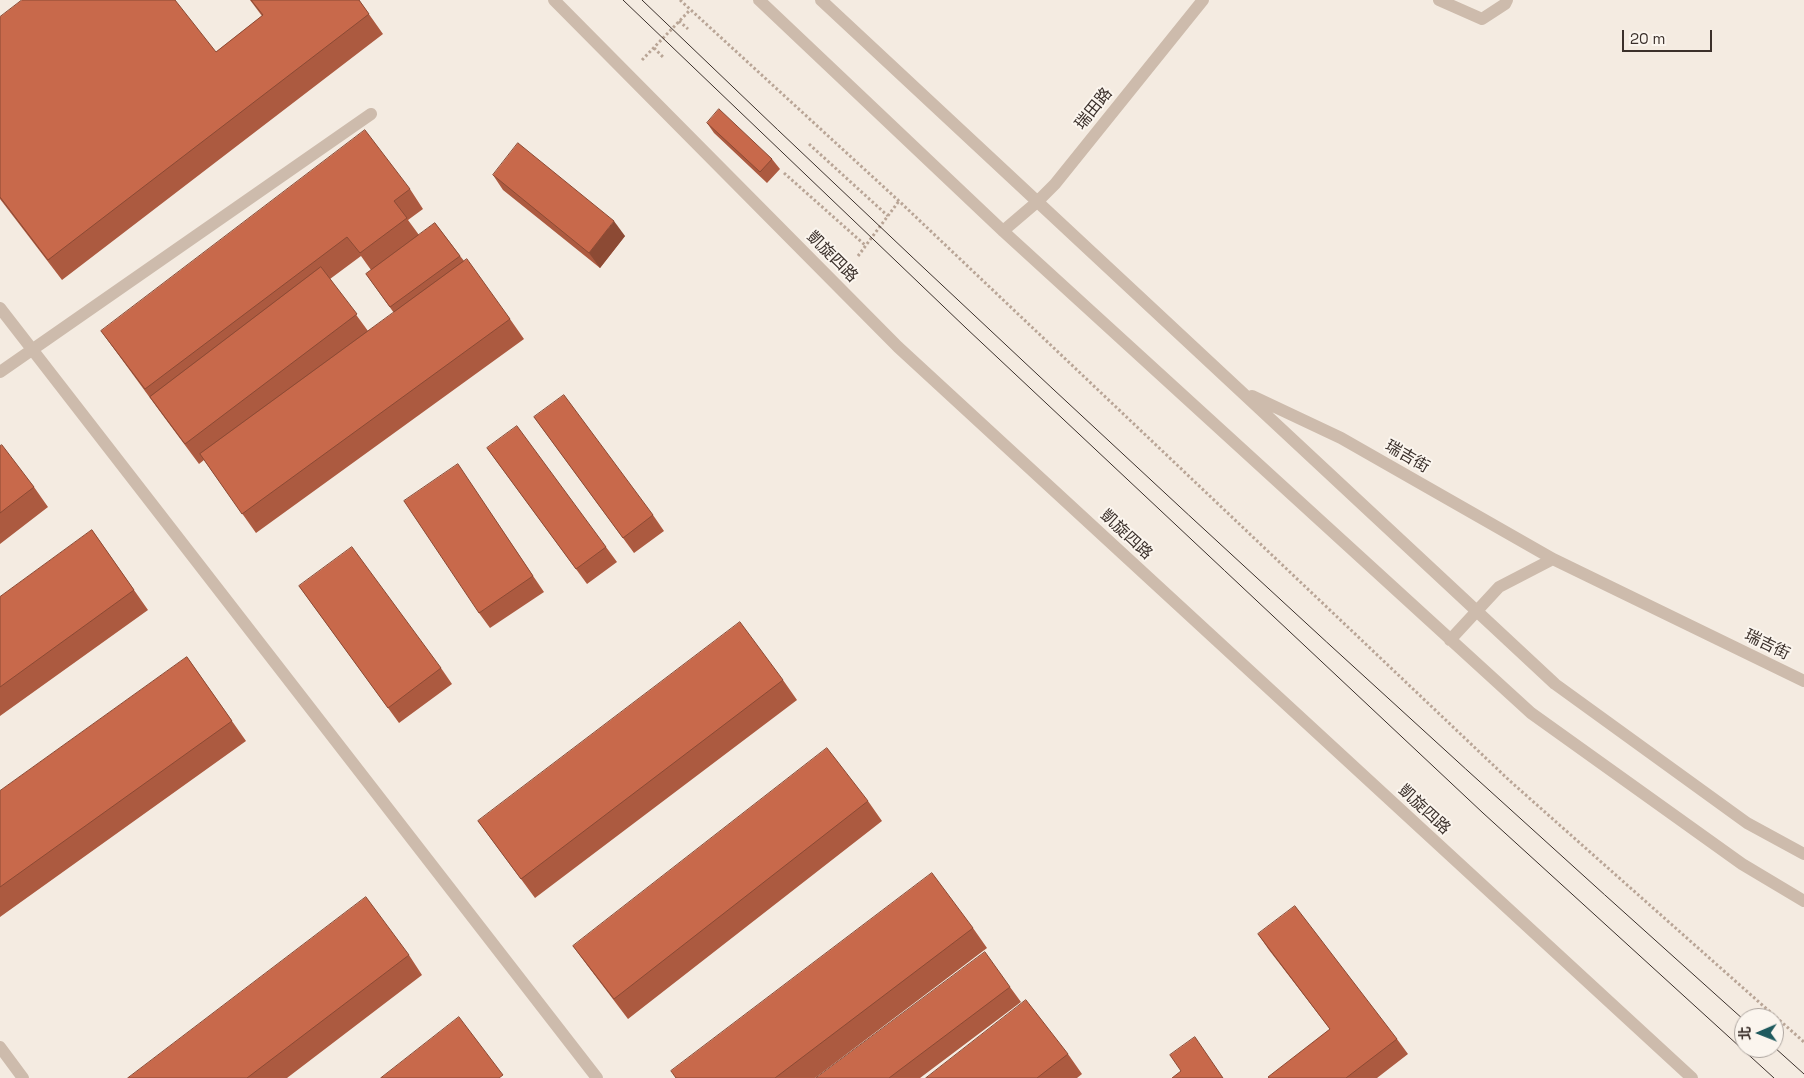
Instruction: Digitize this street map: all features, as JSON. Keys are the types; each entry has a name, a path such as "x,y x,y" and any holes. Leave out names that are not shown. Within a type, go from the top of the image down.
{"street":[{"name":"凱旋四路","path":"554,0 898,347 1692,1078"},
{"path":"759,0 1002,231 1532,714 1742,864 1804,902"},
{"path":"821,0 1555,684 1747,823 1804,854"},
{"name":"瑞田路","path":"1002,231 1037,202 1054,184 1203,0"},
{"path":"1439,0 1482,19 1505,4 1507,0"},
{"path":"0,372 371,114"},
{"path":"0,308 597,1078"},
{"name":"瑞吉街","path":"1241,391 1341,438 1553,559 1804,681"},
{"path":"1450,640 1499,587 1553,559"},
{"path":"0,1047 23,1078"}],"path":[{"path":"680,0 899,201 1510,781 1804,1042"},
{"path":"628,75 690,10"},
{"path":"679,21 688,29"},
{"path":"654,48 663,57"},
{"path":"809,144 888,216"},
{"path":"784,172 865,245"},
{"path":"858,256 899,201"}],"building":[{"path":"22,0 175,0 216,52 263,15 251,0 359,0 369,14 48,260 0,197 0,17"},
{"path":"719,109 772,159 760,172 707,123"},
{"path":"365,130 410,189 394,201 407,218 360,253 347,237 145,389 101,331"},
{"path":"518,143 614,221 589,253 493,175"},
{"path":"435,223 460,256 390,307 366,274"},
{"path":"467,259 510,319 242,514 200,454"},
{"path":"321,267 357,314 185,444 150,397"},
{"path":"564,395 653,515 623,538 534,417"},
{"path":"517,426 606,547 576,569 487,448"},
{"path":"2,445 34,487 0,513 0,446"},
{"path":"458,464 533,576 479,613 404,501"},
{"path":"92,530 134,590 0,687 0,597"},
{"path":"352,547 441,668 388,708 299,586"},
{"path":"740,622 783,680 521,879 478,821"},
{"path":"187,657 232,721 0,887 0,791"},
{"path":"827,748 868,801 614,999 573,946"},
{"path":"932,873 973,928 775,1078 676,1078 671,1071"},
{"path":"366,897 409,955 247,1078 128,1078"},
{"path":"1295,906 1397,1039 1346,1078 1268,1077 1330,1029 1258,934"},
{"path":"985,952 1010,987 889,1078 816,1078"},
{"path":"1026,1000 1068,1054 1037,1078 926,1078"},
{"path":"459,1017 503,1075 499,1078 381,1078"},
{"path":"1195,1037 1223,1078 1172,1078 1181,1071 1170,1055"}],"tram line":[{"path":"623,0 966,328 1483,813 1774,1078"},
{"path":"642,0 914,259 1188,515 1465,769 1734,1011"},
{"path":"1784,1056 1804,1074"}]}
